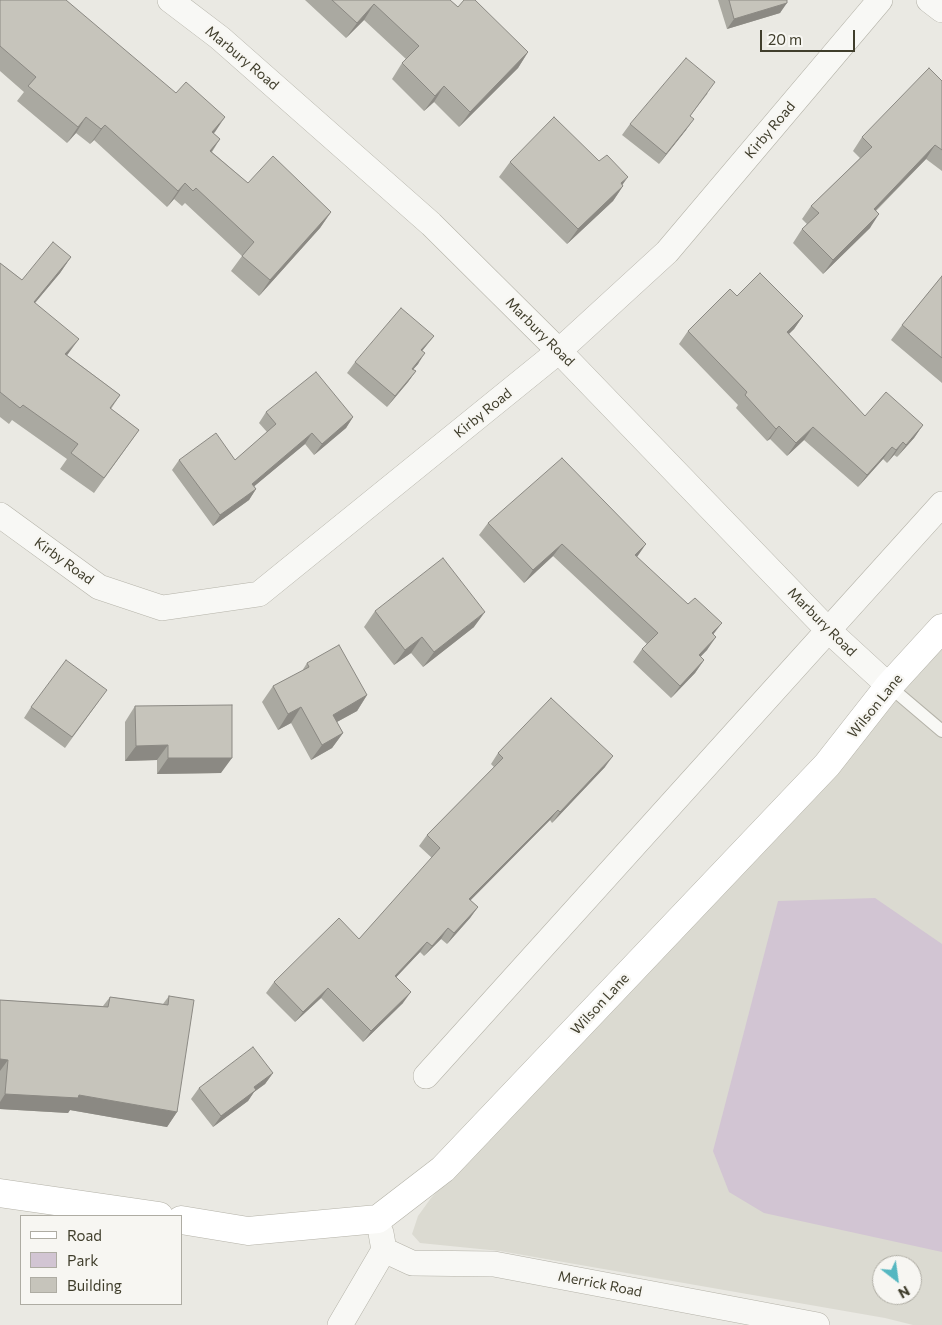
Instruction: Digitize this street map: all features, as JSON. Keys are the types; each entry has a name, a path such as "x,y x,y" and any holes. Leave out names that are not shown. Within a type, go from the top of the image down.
{"main road":[{"name":"Wilson Lane","path":"378,1219 443,1169 827,765 889,686 942,628"},
{"path":"0,1193 152,1215"},
{"path":"182,1220 248,1231 378,1219"}],"street":[{"name":"Marbury Road","path":"170,0 220,38 431,224 559,351 828,630 889,686"},
{"name":"Kirby Road","path":"0,515 100,587 162,608 259,594 559,351 667,252 880,0"},
{"path":"929,0 942,10"},
{"path":"426,1076 942,504"},
{"path":"340,1325 384,1250 378,1219"},
{"name":"Merrick Road","path":"384,1250 412,1263 494,1264 817,1325"}],"lane":[{"path":"889,686 942,731"}],"shaded area":[{"path":"942,646 942,1325 913,1325 885,1318 500,1251 420,1243 412,1234 418,1216 431,1198"}],"green space":[{"path":"875,898 942,944 942,1252 764,1213 729,1192 713,1151 778,901"}],"building":[{"path":"0,0 66,0 176,93 186,82 225,117 212,132 220,139 210,151 248,183 273,156 331,212 270,280 242,256 254,242 196,188 193,191 185,183 178,191 105,125 101,129 86,117 78,127 28,86 36,77 0,46"},
{"path":"332,0 450,0 458,7 464,0 475,0 528,52 470,112 444,86 435,96 402,63 419,46 374,4 357,23"},
{"path":"729,0 787,0 787,3 734,19"},
{"path":"686,58 715,82 690,116 694,119 666,154 630,124"},
{"path":"929,68 942,81 942,150 935,145 874,209 879,214 833,260 802,229 819,213 811,206 872,147 862,137"},
{"path":"554,117 599,161 607,155 628,177 621,183 623,186 578,229 510,162"},
{"path":"53,242 71,257 34,302 79,339 65,354 120,395 110,408 139,430 104,478 71,453 78,444 23,405 20,408 0,392 0,263 22,280"},
{"path":"760,273 803,316 787,332 865,416 886,392 923,425 906,445 903,442 896,450 892,447 867,475 813,427 796,443 779,426 776,429 745,395 747,392 688,331 730,289 737,296"},
{"path":"942,276 942,358 902,325"},
{"path":"401,308 434,336 421,350 425,353 412,369 416,371 395,396 355,362"},
{"path":"316,372 353,417 322,444 312,433 252,484 256,489 220,515 179,460 216,433 235,460 276,424 266,412"},
{"path":"562,458 646,544 635,555 688,604 695,598 722,623 712,633 716,637 699,655 704,660 680,686 642,649 658,633 562,544 533,570 488,523"},
{"path":"443,558 485,612 434,652 422,637 405,650 375,611"},
{"path":"339,645 367,695 333,715 343,733 322,745 301,707 288,714 273,686 309,667 307,663"},
{"path":"66,660 107,690 72,737 31,707"},
{"path":"551,698 613,756 560,812 558,810 469,899 478,907 454,933 448,928 432,946 427,942 395,976 411,992 371,1031 328,988 303,1012 274,982 339,918 359,939 440,848 427,835 503,758 498,753"},
{"path":"232,705 232,758 168,758 168,745 136,746 135,706"},
{"path":"169,996 194,1000 177,1112 79,1095 78,1098 5,1094 8,1060 0,1059 0,1000 108,1007 110,997 168,1005"},
{"path":"253,1047 273,1073 254,1087 256,1090 221,1116 199,1088"}]}
